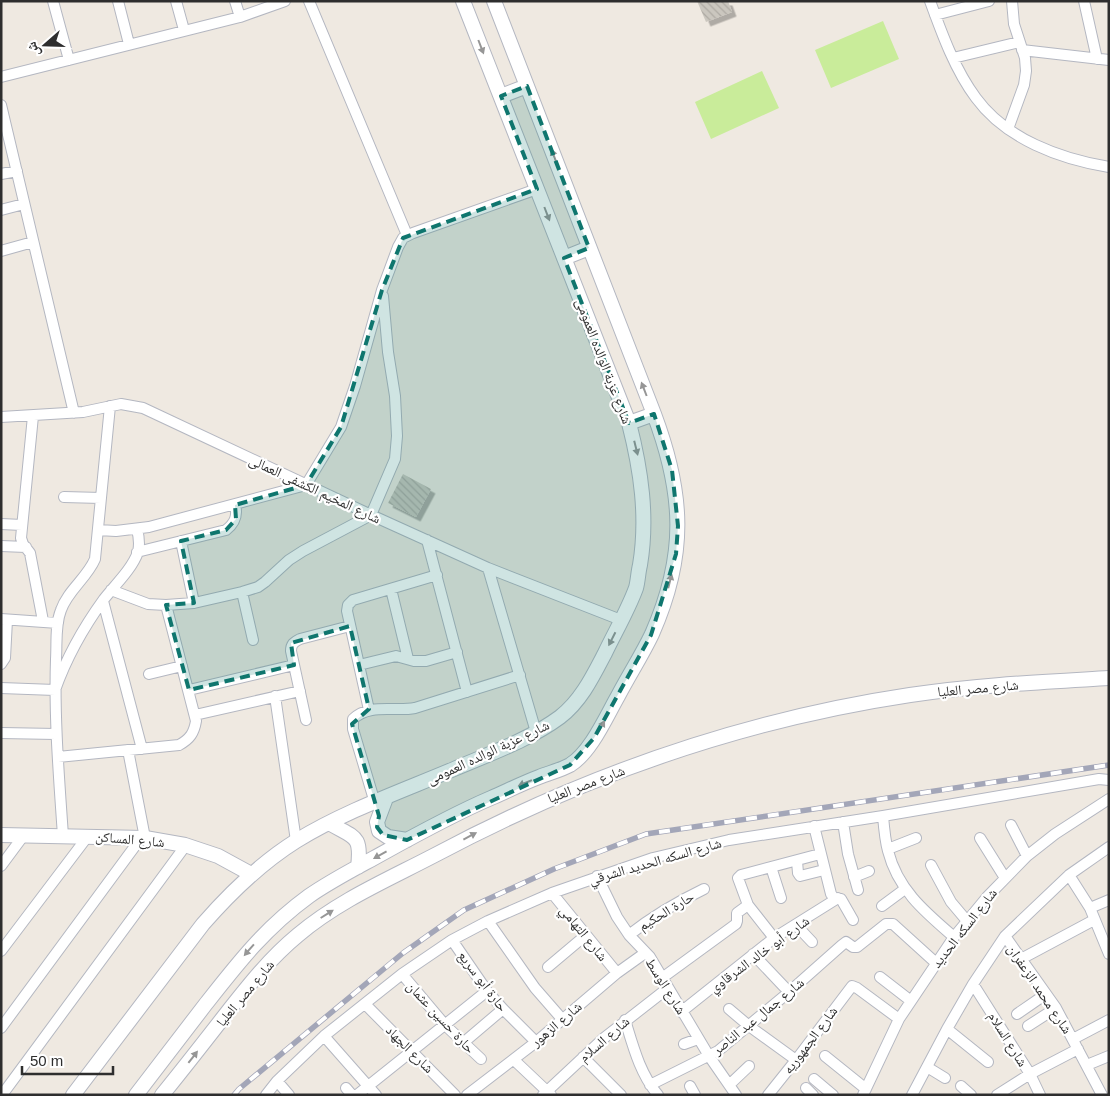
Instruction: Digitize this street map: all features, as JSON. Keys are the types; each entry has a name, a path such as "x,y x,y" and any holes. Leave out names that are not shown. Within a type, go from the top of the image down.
{"street":[{"path":"54,1 69,60"},
{"path":"118,1 129,44"},
{"path":"176,1 184,30"},
{"path":"235,1 240,17"},
{"path":"1,77 240,17 285,1"},
{"path":"309,1 408,235"},
{"name":"شارع عزبة الوالده العمومى","path":"73,1095 204,924 226,898 251,874 296,841 329,823 495,751 536,732 560,717 584,690 636,587 642,554 644,521 638,456 629,423 463,1"},
{"name":"شارع عزبة الوالده العمومى","path":"494,1 654,414 672,470 677,498 676,554 670,582 652,635 594,738 570,765"},
{"path":"930,1 953,58 975,98 985,110 1008,129 1024,139 1063,157 1109,167"},
{"path":"935,15 989,1"},
{"path":"1008,129 1024,85 1026,71 1014,24 1012,1"},
{"path":"1084,1 1097,58"},
{"path":"953,58 1021,46 1109,60"},
{"path":"500,96 527,86"},
{"path":"1,105 5,137 16,171 74,413"},
{"path":"1,174 16,171"},
{"path":"98,530 116,532 138,529 306,485 340,427 355,386 382,290 403,238 537,189"},
{"path":"1,210 24,204"},
{"path":"1,251 33,242"},
{"path":"564,258 589,248"},
{"path":"111,590 148,604 166,605 194,603 242,592 258,587 303,551 371,515 395,459 397,436 395,396 388,352 382,290"},
{"name":"شارع المخيم الكشفى العمالى","path":"2,415 33,416 74,413 110,406 132,405 143,408 488,568 621,620"},
{"path":"63,836 56,734 58,622 61,609 67,598 90,571 95,559 110,406"},
{"path":"629,423 654,414"},
{"path":"33,416 21,538 30,553 43,621"},
{"path":"64,497 101,498"},
{"path":"138,552 226,530 236,519 235,505"},
{"path":"1,524 22,525"},
{"path":"56,690 63,667 73,645 111,590 132,564 138,552 138,529"},
{"path":"427,540 467,692"},
{"path":"181,541 194,603"},
{"path":"1,546 26,547"},
{"path":"488,568 536,732"},
{"path":"369,710 347,611 348,605 352,600 437,575"},
{"path":"391,589 408,659"},
{"path":"242,592 253,640"},
{"path":"103,601 142,749"},
{"path":"58,757 179,745 188,740 194,731 196,720 166,605"},
{"path":"1,664 5,658 4,619 58,622"},
{"path":"306,720 291,646 294,642 350,626"},
{"path":"359,665 396,656 420,662 457,652"},
{"path":"189,690 294,665"},
{"path":"148,674 182,666"},
{"path":"407,840 388,837 379,832 377,822 380,800 352,724 353,719 357,715 369,710 385,708 405,710 415,708 520,675"},
{"name":"شارع مصر العليا","path":"162,1095 252,982 282,949 299,934 344,903 483,829 530,807 647,761 707,741 830,709 912,694 952,689 1109,678"},
{"path":"1,688 56,690"},
{"path":"195,715 300,691"},
{"path":"275,696 296,841"},
{"path":"1,733 56,734"},
{"path":"1,1028 143,838 128,750"},
{"path":"570,765 579,787"},
{"name":"شارع مصر العليا","path":"136,1095 250,948 284,915 311,894 407,840 487,799 570,765"},
{"name":"شارع السكه الحديد الشرقي","path":"266,1095 277,1081 324,1036 402,974 452,940 488,921 552,893 653,858 711,844 1099,779 1109,780"},
{"name":"شارع السكه الحديد","path":"865,1092 899,1019 954,937 987,897 1027,856 1056,834 1109,800"},
{"path":"883,816 888,849 897,876 919,907 954,937"},
{"path":"843,822 846,844 858,890"},
{"path":"329,823 358,841 360,849 358,867"},
{"path":"1011,825 1027,856"},
{"path":"814,826 831,894 834,898 841,898 853,920"},
{"name":"شارع المساكن","path":"1,835 143,838 186,846 218,856 251,874"},
{"path":"1,866 24,835"},
{"path":"1,950 88,836"},
{"path":"888,849 916,838"},
{"path":"980,838 1005,878"},
{"path":"2,1095 186,846"},
{"path":"912,1095 973,984 1005,936 1069,875 1108,849"},
{"path":"774,938 748,905 738,878 741,875 820,854"},
{"path":"797,861 800,876 824,870"},
{"path":"931,865 951,902 967,921"},
{"path":"772,867 781,898"},
{"path":"854,876 869,871"},
{"path":"1069,875 1090,908 1109,954"},
{"name":"شارع الوسط","path":"598,876 616,917 629,935 650,957 698,1039 736,1095"},
{"name":"حارة الحكيم","path":"629,935 677,901 704,889"},
{"path":"882,906 905,889"},
{"name":"شارع التهامي","path":"552,893 616,973"},
{"name":"شارع أبو خالد الشرقاوي","path":"682,1012 774,938 838,898"},
{"path":"1090,908 1109,900"},
{"path":"662,978 736,924 737,913 748,905"},
{"path":"284,915 299,934"},
{"path":"1021,959 1094,920"},
{"path":"488,921 535,988 562,1019"},
{"name":"شارع جمال عبد الناصر","path":"650,1085 709,1056 730,1043 844,943 848,942 855,947 859,946 886,924 891,923 936,963"},
{"path":"796,925 812,942"},
{"path":"548,967 586,935"},
{"name":"شارع محمد الزعفران","path":"1005,936 1056,1008 1102,1095"},
{"name":"حارة أبو سريع","path":"452,940 487,991 536,1042"},
{"name":"شارع الزهور","path":"467,1095 536,1042 616,973 645,953"},
{"path":"753,954 789,992"},
{"name":"حارة حسين عثمان","path":"402,974 445,1025 481,1059"},
{"path":"880,977 911,1001"},
{"name":"شارع السلام","path":"973,984 1030,1074 1040,1095"},
{"name":"شارع الجمهوريه","path":"768,1095 852,986 899,1019"},
{"name":"شارع السلام","path":"547,1093 582,1057 625,1020 668,988"},
{"path":"357,1095 487,991"},
{"path":"1016,1014 1046,994"},
{"name":"شارع الجهاد","path":"365,1004 455,1095"},
{"path":"1028,1026 1056,1008"},
{"path":"463,1043 503,1009"},
{"path":"729,1009 796,1060"},
{"path":"625,1020 650,1085 658,1095"},
{"path":"1073,1039 1109,1020"},
{"path":"947,1029 988,1062"},
{"path":"324,1036 376,1095"},
{"path":"684,1044 698,1039"},
{"path":"998,1095 1030,1074 1078,1049"},
{"path":"825,1056 865,1092"},
{"path":"1087,1065 1109,1056"},
{"path":"582,1057 621,1095"},
{"path":"514,1060 547,1093"},
{"path":"729,1085 749,1066"},
{"path":"927,1067 945,1078"},
{"path":"814,1079 833,1095"},
{"path":"277,1081 289,1095"},
{"path":"960,1086 971,1095"}],"highlighted area":[{"path":"527,86 589,248 564,258 629,423 654,414 672,470 678,526 676,554 651,635 594,738 570,765 407,840 383,835 377,827 379,816 352,724 369,709 350,626 291,643 294,665 189,690 166,605 194,603 181,541 226,530 236,519 235,505 306,485 341,427 382,290 403,238 537,189 501,96"}],"green space":[{"path":"883,21 899,59 831,88 815,50"},
{"path":"762,71 779,108 711,139 695,102"}],"building":[{"path":"697,1 728,1 732,12 706,22"},
{"path":"403,474 431,489 416,517 388,503"}],"railway":[{"path":"234,1095 403,953 464,910 554,869 646,834 1109,765"}]}
